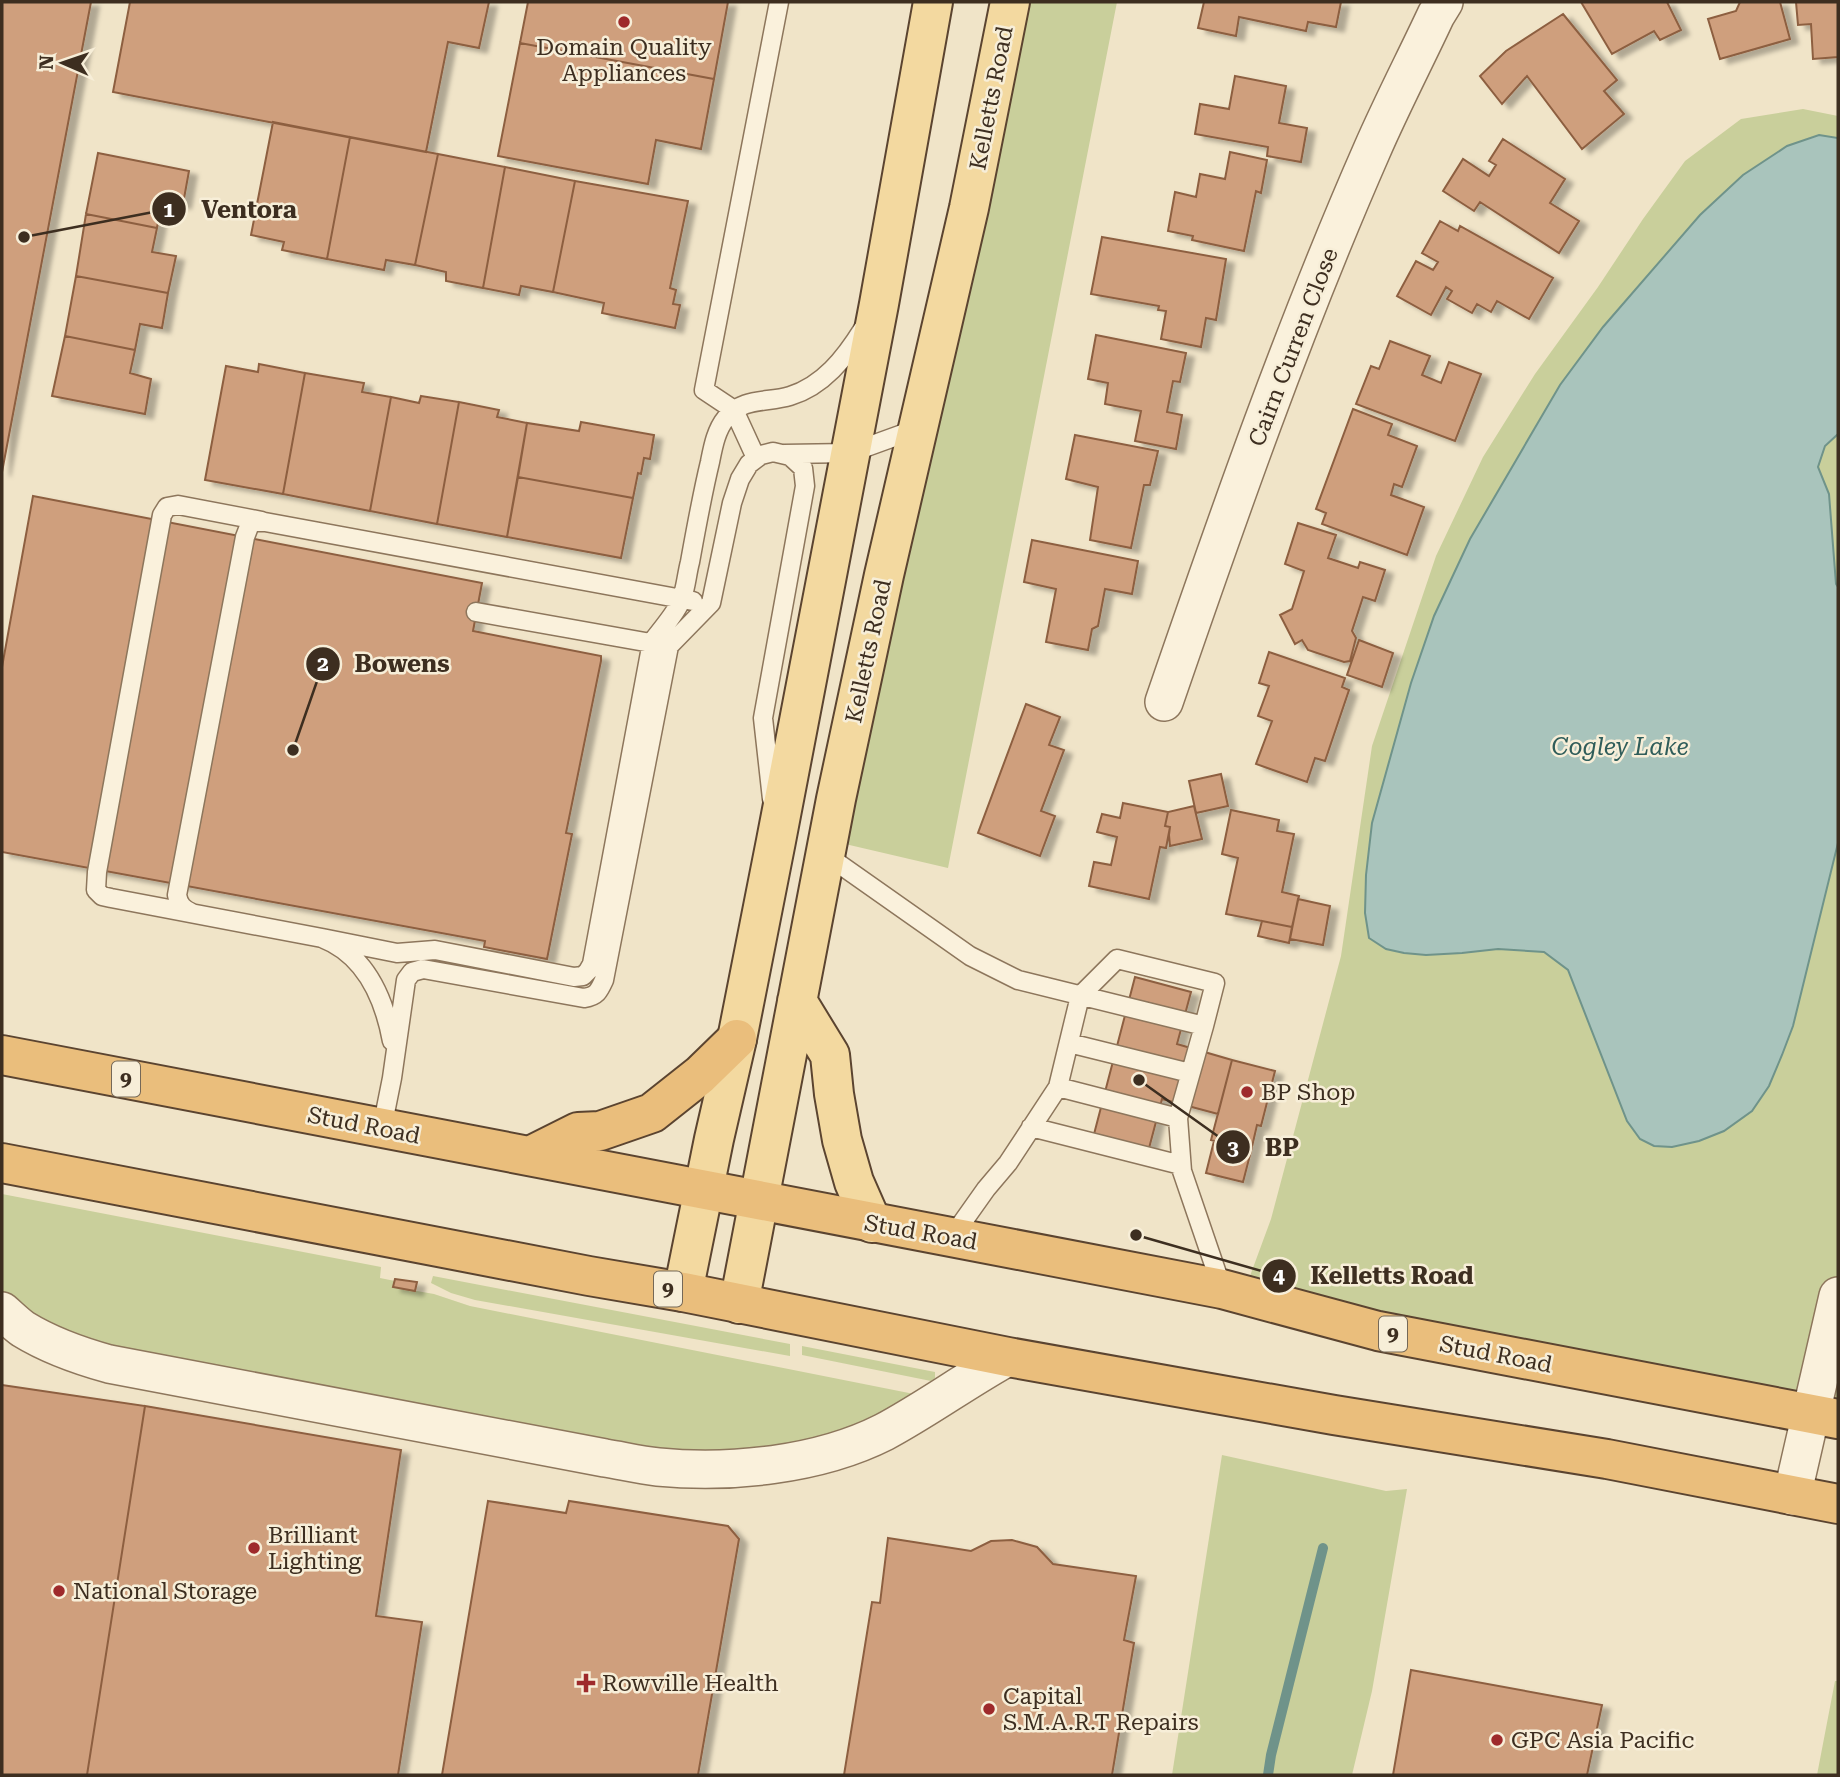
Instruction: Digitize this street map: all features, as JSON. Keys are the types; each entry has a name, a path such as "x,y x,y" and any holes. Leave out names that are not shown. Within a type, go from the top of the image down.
{"highway":[{"path":"530,1156 579,1132 600,1131 652,1113 700,1075 737,1039"},
{"name":"Stud Road","path":"2,1055 1222,1289 1378,1331 1824,1416"},
{"name":"9","path":"2,1163 1008,1356 1334,1415 1606,1459 1838,1504"}],"main road":[{"path":"683,1292 776,841 933,2"},
{"name":"Kelletts Road","path":"739,1304 825,854 884,575 968,208 1010,2"},
{"path":"797,1001 830,1055 842,1140 854,1182 872,1223"}],"street":[{"name":"Cairn Curren Close","path":"1164,702 1229,512 1292,344 1372,149 1444,2"},
{"path":"1792,1496 1824,1416 1838,1296"},
{"path":"2,1311 23,1329 83,1357 109,1364 617,1460 657,1467 696,1469 786,1462 860,1443 947,1395 968,1379 1008,1356"}],"lane":[{"path":"756,458 734,410 704,390 779,2"},
{"path":"711,603 682,600 178,505 167,507 161,521 95,883 96,890 102,896 397,953 435,950 574,977 583,976 592,964 660,644 682,600 719,429 726,417 749,402 787,397 804,391 831,372 853,344 878,304"},
{"path":"784,454 850,453 919,428"},
{"path":"382,1128 406,980 412,972 430,971 584,998 599,991 604,979 660,644 711,603 740,479 756,458 772,452 790,456 803,468 805,486 763,718 776,841"},
{"path":"192,913 179,904 177,895 245,537 250,524 265,522"},
{"path":"476,612 660,644"},
{"path":"825,854 970,956 1017,980 1204,1026"},
{"path":"322,938 337,943 361,965 374,983 388,1019 395,1055"},
{"path":"952,1237 1008,1163 1058,1087 1080,996 1117,959 1215,982 1178,1118 1181,1165 1222,1289"},
{"path":"1069,1043 1191,1073"},
{"path":"1058,1087 1178,1118"},
{"path":"1031,1126 1181,1165"}],"green space":[{"path":"1010,2 1117,2 948,868 828,840"},
{"path":"1803,109 1838,116 1838,1419 1243,1295 1271,1219 1341,956 1372,746 1436,556 1483,457 1535,374 1685,161 1741,119"},
{"path":"2,1194 381,1267 380,1278 395,1281 394,1287 434,1294 470,1306 914,1394 914,1400 822,1439 773,1448 678,1453 621,1446 114,1347 77,1336 30,1313 2,1291"},
{"path":"433,1276 790,1344 790,1356 475,1300 451,1293 431,1283"},
{"path":"802,1346 935,1372 935,1378 931,1381 802,1355"},
{"path":"1222,1455 1386,1491 1407,1489 1372,1691 1352,1775 1172,1775"},
{"path":"1835,1681 1838,1681 1838,1775 1817,1775"}],"water":[{"name":"Cogley Lake","path":"1819,135 1838,138 1838,434 1825,446 1818,467 1829,494 1838,587 1838,843 1793,1026 1769,1086 1752,1111 1724,1131 1699,1141 1672,1147 1654,1146 1640,1139 1627,1121 1568,970 1544,952 1498,949 1426,955 1386,949 1369,938 1365,913 1372,823 1411,683 1434,616 1470,539 1560,385 1603,327 1700,215 1743,175 1787,146"}],"building":[{"path":"2,2 91,2 2,472"},
{"path":"130,2 489,2 479,48 448,42 426,152 113,92"},
{"name":"Domain Quality Appliances","path":"528,2 728,2 714,79 520,43"},
{"path":"1204,2 1341,2 1336,27 1308,22 1306,31 1239,17 1236,36 1198,28"},
{"path":"1581,2 1667,2 1681,30 1660,40 1654,31 1612,54"},
{"path":"1740,2 1780,2 1790,39 1720,59 1708,19 1736,11"},
{"path":"1796,2 1838,2 1838,57 1813,59 1811,24 1798,25"},
{"path":"1563,14 1617,80 1604,91 1624,114 1582,149 1527,76 1502,104 1480,76 1506,51"},
{"path":"520,43 714,79 701,149 656,140 648,184 498,156"},
{"path":"1235,76 1286,86 1279,123 1307,128 1301,162 1267,156 1268,147 1195,134 1200,104 1229,109"},
{"path":"273,122 350,137 327,259 282,250 284,242 251,235"},
{"path":"350,137 438,154 415,265 386,260 384,270 327,259"},
{"path":"1503,139 1565,179 1550,203 1579,221 1559,253 1480,202 1474,211 1443,191 1463,159 1489,176 1496,165 1489,161"},
{"path":"1230,152 1267,160 1261,193 1256,191 1244,251 1192,240 1193,236 1168,231 1175,192 1196,197 1200,174 1225,179"},
{"path":"98,153 189,171 183,204 162,200 157,228 86,214"},
{"path":"438,154 505,167 483,288 446,281 446,272 415,265"},
{"path":"505,167 575,181 553,292 521,286 519,295 483,288"},
{"path":"575,181 688,201 670,288 676,290 673,304 680,305 675,328 602,313 604,303 553,292"},
{"path":"86,214 157,228 152,252 176,256 168,293 76,276"},
{"path":"1440,221 1458,231 1460,226 1553,278 1529,319 1497,301 1491,312 1477,304 1472,313 1447,299 1452,291 1446,287 1431,315 1397,296 1416,261 1433,270 1438,262 1422,253"},
{"path":"1102,237 1226,259 1216,320 1206,318 1201,347 1161,339 1166,311 1158,310 1159,306 1091,294"},
{"path":"76,276 168,293 162,328 140,324 135,350 65,336"},
{"path":"1096,335 1186,353 1180,382 1173,381 1167,412 1182,415 1176,449 1135,441 1141,411 1105,404 1108,383 1088,379"},
{"path":"65,336 135,350 130,373 151,379 145,414 52,396"},
{"path":"1390,341 1430,356 1422,375 1441,383 1449,362 1481,374 1455,441 1356,404 1371,366 1379,369"},
{"path":"259,364 305,373 283,494 205,480 226,366 258,372"},
{"path":"305,373 364,383 362,392 391,397 370,511 283,494"},
{"path":"421,396 459,402 437,524 370,511 391,397 419,403"},
{"path":"459,402 499,410 497,417 527,423 507,537 437,524"},
{"path":"1353,409 1392,424 1388,435 1417,446 1402,487 1394,484 1391,495 1424,507 1407,555 1322,524 1326,513 1316,509"},
{"path":"581,422 654,435 650,459 644,458 633,498 518,477 527,423 579,431"},
{"path":"1075,435 1158,451 1150,485 1144,485 1131,548 1090,540 1098,487 1066,479"},
{"path":"518,477 633,498 621,558 507,537"},
{"path":"33,496 482,583 473,631 601,656 566,833 572,834 547,959 484,947 485,941 2,852 2,667"},
{"path":"1298,523 1336,535 1328,558 1358,568 1360,562 1385,570 1375,601 1363,597 1352,631 1356,638 1350,661 1344,662 1308,650 1302,640 1295,644 1280,615 1292,609 1304,571 1285,564"},
{"path":"1032,540 1138,561 1132,594 1105,589 1098,626 1092,629 1088,650 1046,642 1056,589 1024,582"},
{"path":"1359,640 1393,653 1382,687 1347,675"},
{"path":"1269,652 1345,678 1342,687 1349,690 1325,761 1315,758 1307,782 1256,764 1272,721 1258,716 1269,686 1259,683"},
{"path":"1026,704 1060,717 1049,745 1064,750 1041,811 1055,816 1040,856 978,833"},
{"path":"1221,774 1228,806 1196,813 1189,781"},
{"path":"1123,803 1168,812 1165,826 1170,827 1166,848 1160,847 1149,899 1089,886 1094,862 1111,865 1117,837 1097,832 1102,814 1120,818"},
{"path":"1194,806 1202,839 1170,846 1170,827 1165,826 1168,812"},
{"path":"1231,810 1279,820 1277,831 1294,834 1282,892 1299,896 1292,927 1226,914 1238,858 1222,854"},
{"path":"1298,899 1330,906 1323,945 1290,939"},
{"path":"1262,921 1292,927 1289,943 1258,936"},
{"path":"1135,977 1191,992 1177,1044 1232,1060 1218,1114 1162,1099 1148,1152 1093,1138"},
{"name":"BP Shop","path":"1232,1060 1275,1071 1261,1126 1257,1125 1251,1151 1211,1140"},
{"path":"1214,1141 1251,1151 1243,1182 1206,1173"},
{"path":"395,1279 417,1282 415,1291 393,1287"},
{"name":"National Storage","path":"2,1385 145,1406 87,1775 2,1775"},
{"name":"Brilliant Lighting","path":"145,1406 401,1450 376,1616 422,1622 398,1775 87,1775"},
{"name":"Rowville Health","path":"488,1501 566,1513 569,1501 728,1526 739,1539 698,1775 442,1775"},
{"name":"Capital S.M.A.R.T Repairs","path":"888,1538 971,1551 991,1541 1012,1540 1037,1547 1053,1564 1136,1576 1124,1640 1134,1643 1112,1775 844,1775 872,1602 880,1603"},
{"name":"GPC Asia Pacific","path":"1411,1670 1602,1705 1587,1775 1393,1775"}],"waterway":[{"path":"1268,1775 1323,1548"}],"place":[{"name":"Domain Quality Appliances","path":"624,22"},
{"name":"Ventora","path":"24,237"},
{"name":"Bowens","path":"293,750"},
{"name":"BP","path":"1139,1080"},
{"name":"BP Shop","path":"1247,1092"},
{"name":"Kelletts Road","path":"1136,1235"},
{"name":"Brilliant Lighting","path":"254,1548"},
{"name":"National Storage","path":"59,1591"},
{"name":"Rowville Health","path":"586,1683"},
{"name":"Capital S.M.A.R.T Repairs","path":"989,1709"},
{"name":"GPC Asia Pacific","path":"1497,1740"}]}
